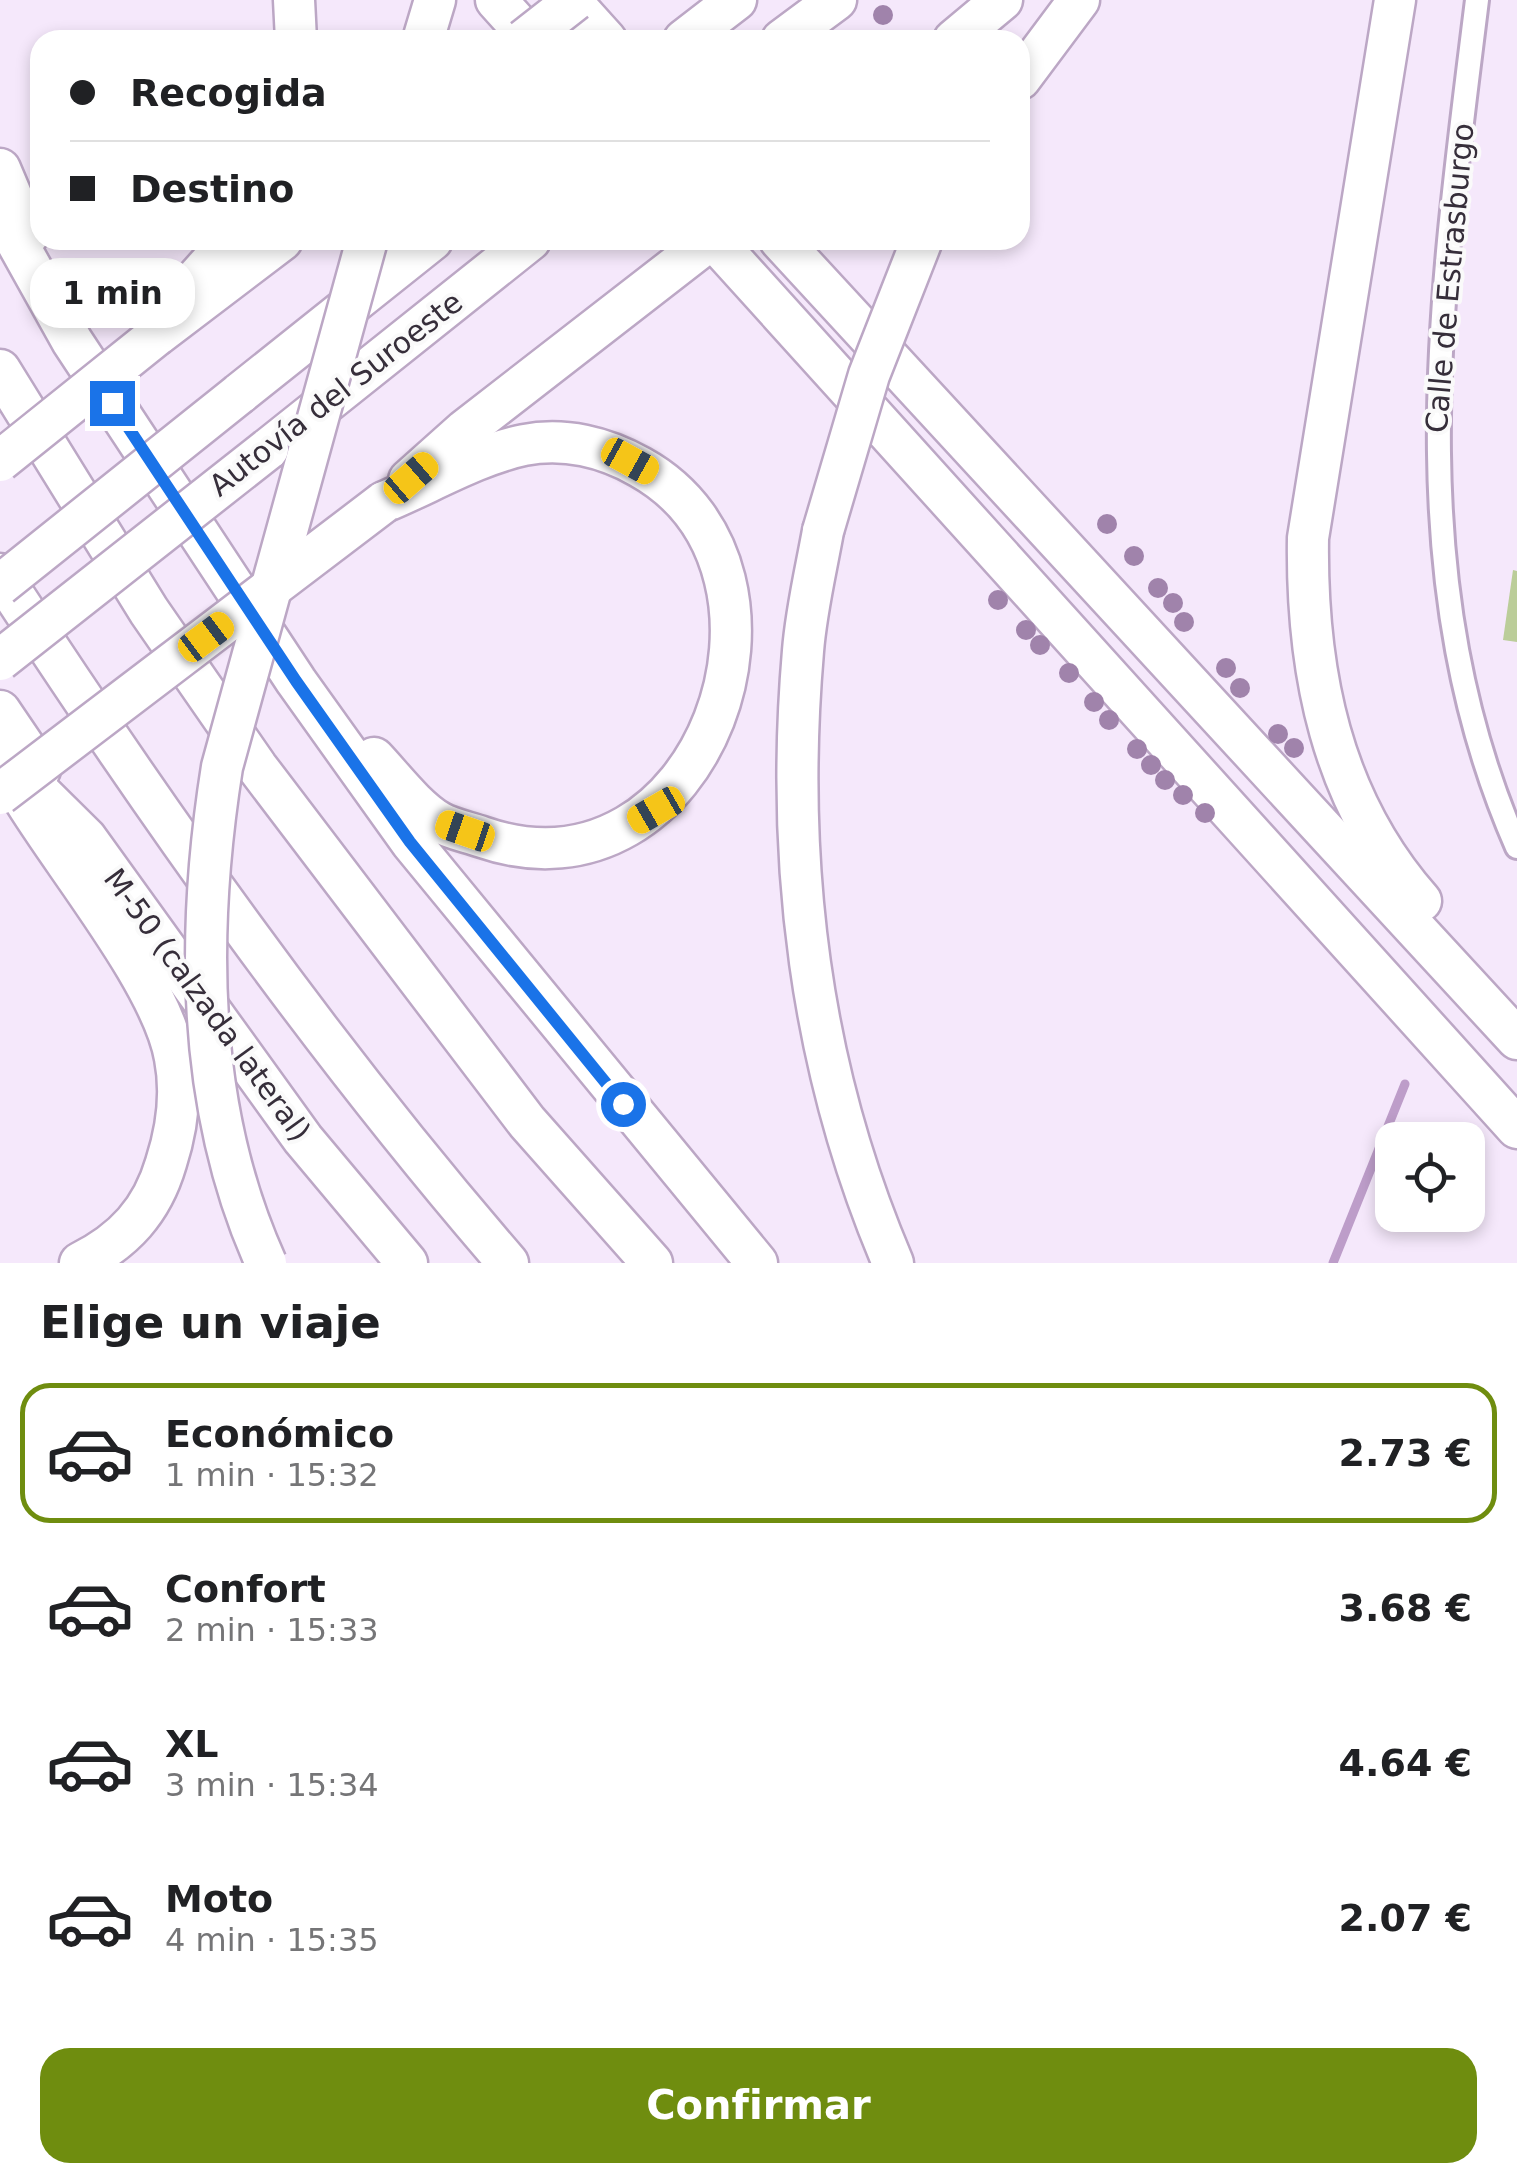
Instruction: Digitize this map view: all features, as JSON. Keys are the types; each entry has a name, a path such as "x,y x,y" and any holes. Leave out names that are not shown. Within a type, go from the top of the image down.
{"highway":[{"path":"294,0 296,30"},
{"path":"426,30 435,0"},
{"path":"496,0 523,30"},
{"path":"536,30 572,0 598,30"},
{"path":"697,30 736,0"},
{"path":"796,30 836,0"},
{"path":"966,30 1002,0"},
{"path":"1030,65 1079,0"},
{"path":"1395,0 1308,538 1314,674 1332,744 1362,817 1403,880 1517,1008"},
{"path":"0,168 30,241"},
{"path":"0,212 51,305 296,681 410,842 757,1263"},
{"path":"33,250 51,305"},
{"path":"157,335 175,303 221,250"},
{"path":"0,462 269,250"},
{"path":"266,1263 230,1152 211,1053 204,929 209,846 222,767 364,250"},
{"name":"Autovía del Suroeste","path":"0,585 420,250"},
{"name":"Autovía del Suroeste","path":"0,660 517,250"},
{"path":"0,794 384,502 465,430 698,250"},
{"path":"721,250 1510,1121"},
{"path":"789,250 1517,1038"},
{"path":"893,1263 866,1199 822,1050 802,910 796,773 803,647 824,531 869,375 918,250"},
{"path":"0,370 149,611 257,767 527,1122 652,1263"},
{"path":"296,681 438,822 520,850 602,841 656,810 706,746 728,664 729,598 718,550 696,515 662,479 596,447 523,446 384,502"},
{"path":"0,574 152,805 441,1186 508,1263"},
{"path":"0,711 86,838"},
{"path":"0,755 56,854 132,964 160,1012 175,1058 178,1125 157,1193 114,1246 80,1263"},
{"name":"M-50 (calzada lateral)","path":"0,755 86,838 303,1139 407,1263"}],"street":[{"name":"Calle de Estrasburgo","path":"1477,0 1441,318 1436,417 1439,520 1452,620 1475,729 1510,816 1517,847"}],"building":[{"path":"1513,570 1517,571 1517,642 1503,640"}],"waterway":[{"path":"1333,1263 1405,1084"}],"route":[{"path":"112,403 296,681 410,842 623,1104"}]}
